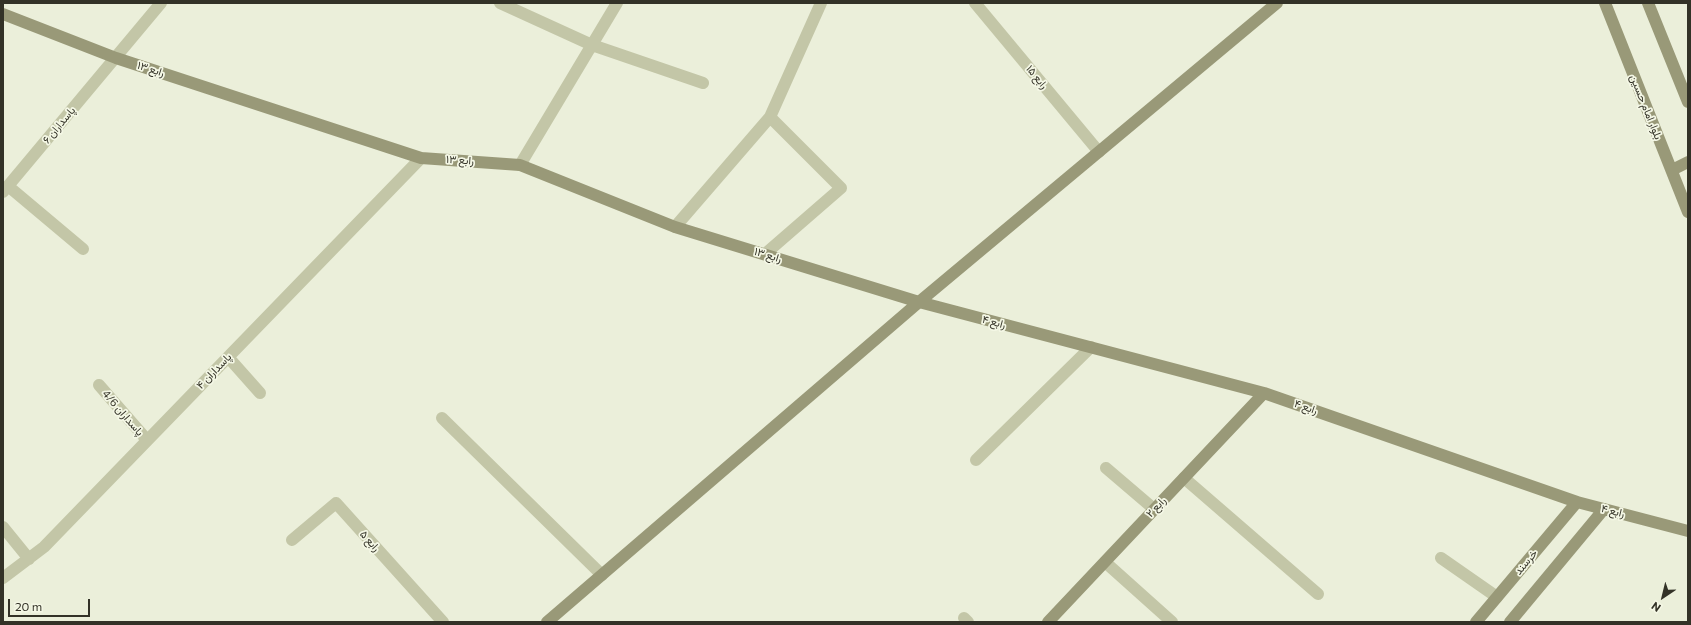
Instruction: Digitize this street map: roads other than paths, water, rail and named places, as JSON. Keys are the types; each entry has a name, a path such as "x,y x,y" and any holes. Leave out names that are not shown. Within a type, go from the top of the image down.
{"street":[{"name":"پاسداران ۶","path":"6,189 162,3"},
{"path":"500,3 592,45 703,83"},
{"path":"520,165 617,3"},
{"path":"675,226 770,117 821,3"},
{"name":"رابع ۱۵","path":"975,3 1099,152"},
{"path":"547,622 919,302 1278,3"},
{"name":"بلوار امام حسین","path":"1604,3 1688,212"},
{"path":"1648,3 1688,102"},
{"name":"رابع ۱۳","path":"3,14 116,58 421,158 520,165 675,226 919,302"},
{"path":"765,254 841,188 770,117"},
{"name":"پاسداران ۴","path":"3,578 44,547 421,158"},
{"path":"1672,170 1688,162"},
{"path":"6,189 83,249"},
{"name":"رابع ۴","path":"919,302 1264,393 1577,502 1688,531"},
{"path":"976,460 1091,347"},
{"path":"228,356 260,393"},
{"name":"پاسداران 4/6","path":"99,385 147,440"},
{"name":"رابع ۲","path":"1048,622 1264,393"},
{"path":"442,418 602,575"},
{"path":"1106,468 1154,509"},
{"path":"1184,478 1318,594"},
{"name":"خرسند","path":"1476,622 1577,502"},
{"name":"رابع ۵","path":"292,540 336,503 443,622"},
{"path":"1510,622 1604,509"},
{"path":"3,527 29,558"},
{"path":"1441,558 1497,597"},
{"path":"1105,562 1172,622"}]}
